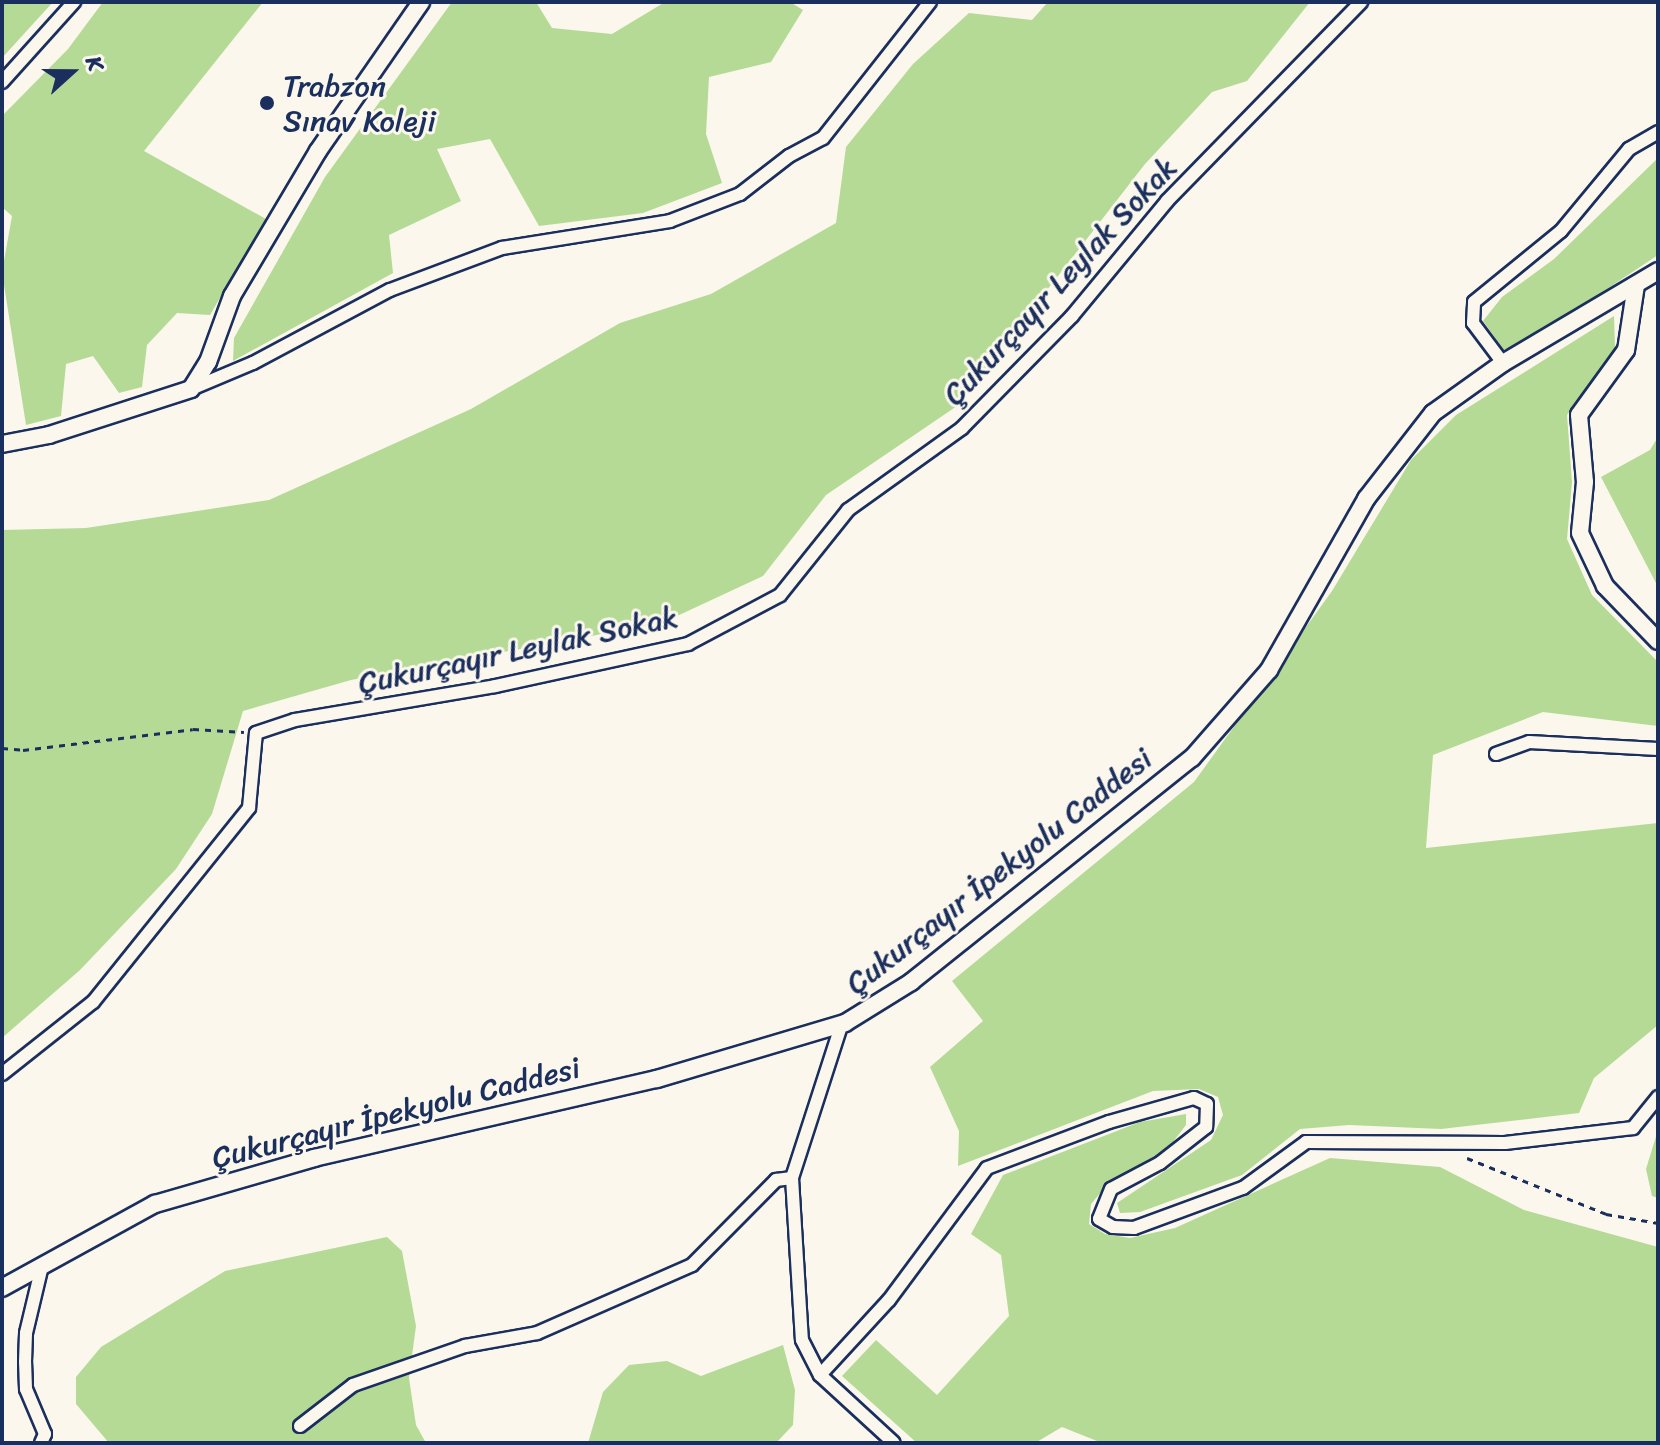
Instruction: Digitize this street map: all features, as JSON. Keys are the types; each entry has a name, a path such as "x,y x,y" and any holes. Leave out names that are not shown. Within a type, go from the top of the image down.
{"street":[{"path":"2,82 74,2"},
{"path":"191,389 208,362 232,296 318,151 421,2"},
{"path":"2,444 49,435 191,389 253,363 390,290 502,248 670,221 740,194 789,156 823,138 930,2"},
{"name":"Çukurçayır Leylak Sokak","path":"256,733 295,720 495,686 688,644 780,595 848,510 962,428 1072,316 1167,201 1361,2"},
{"path":"1503,363 1473,323 1474,302 1561,231 1629,149 1658,132"},
{"name":"Çukurçayır İpekyolu Caddesi","path":"3,1286 155,1204 314,1158 657,1079 842,1023 911,982 1192,758 1269,670 1366,499 1433,413 1503,363 1658,271"},
{"path":"1658,280 1636,285 1626,350 1579,415 1585,482 1580,533 1605,586 1658,641"},
{"path":"2,1074 93,1002 249,808 256,733"},
{"path":"1496,754 1529,742 1658,749"},
{"path":"842,1023 792,1178 802,1340 820,1375 894,1443"},
{"path":"820,1375 889,1300 987,1168 1109,1122 1194,1098 1207,1104 1206,1127 1106,1197 1099,1219 1113,1227 1134,1228 1243,1188 1306,1142 1505,1143 1633,1128 1658,1097"},
{"path":"300,1426 353,1385 465,1346 537,1333 692,1265 776,1180 792,1178"},
{"path":"41,1443 45,1434 26,1389 25,1362 26,1333 43,1263"}],"path":[{"path":"2,748 23,750 193,729 256,733"},
{"path":"1463,1156 1606,1214 1658,1223"}],"green space":[{"path":"2,2 53,2 2,58"},
{"path":"103,2 263,2 144,151 266,219 210,315 177,313 147,345 142,387 119,393 93,356 66,364 61,416 26,425 2,272 12,216 2,207 2,116 68,49"},
{"path":"452,2 536,2 552,28 612,34 665,2 790,2 803,10 771,62 709,77 706,134 722,183 643,213 539,226 490,139 437,149 461,201 389,235 393,273 233,361 234,338 325,177"},
{"path":"1048,2 1310,2 1247,81 1212,92 1145,164 957,406 826,495 763,576 662,623 351,680 243,711 212,814 176,869 80,970 2,1038 2,530 86,528 269,500 471,409 620,323 711,294 836,223 846,147 913,64 969,13 1032,20"},
{"path":"1658,158 1658,255 1518,348 1503,349 1483,321 1502,297 1554,259"},
{"path":"1614,316 1615,348 1567,415 1572,482 1567,539 1592,595 1658,662 1658,726 1543,712 1433,755 1426,848 1658,823 1658,1025 1594,1078 1579,1113 1441,1129 1349,1125 1300,1129 1242,1175 1140,1212 1120,1213 1117,1203 1211,1140 1223,1115 1218,1097 1199,1089 1153,1091 958,1166 959,1131 930,1067 983,1021 952,981 1194,782 1332,591 1411,460 1456,415"},
{"path":"1658,437 1658,587 1601,477 1650,450"},
{"path":"1186,1114 1186,1125 1169,1147 1107,1185 1091,1204 1089,1224 1105,1234 1130,1238 1175,1228 1330,1158 1440,1167 1524,1210 1658,1247 1658,1443 1102,1443 1062,1427 1035,1443 917,1443 842,1376 876,1340 937,1395 1009,1316 1001,1255 971,1234 1003,1175 1140,1122"},
{"path":"1658,1130 1658,1198 1652,1196 1646,1169"},
{"path":"387,1237 402,1251 416,1326 409,1378 416,1425 426,1443 109,1443 76,1404 76,1377 101,1347 225,1271"},
{"path":"783,1345 795,1390 793,1425 776,1443 588,1443 603,1392 629,1365 667,1361 701,1376"}],"place":[{"name":"Trabzon Sınav Koleji","path":"267,103"}]}
